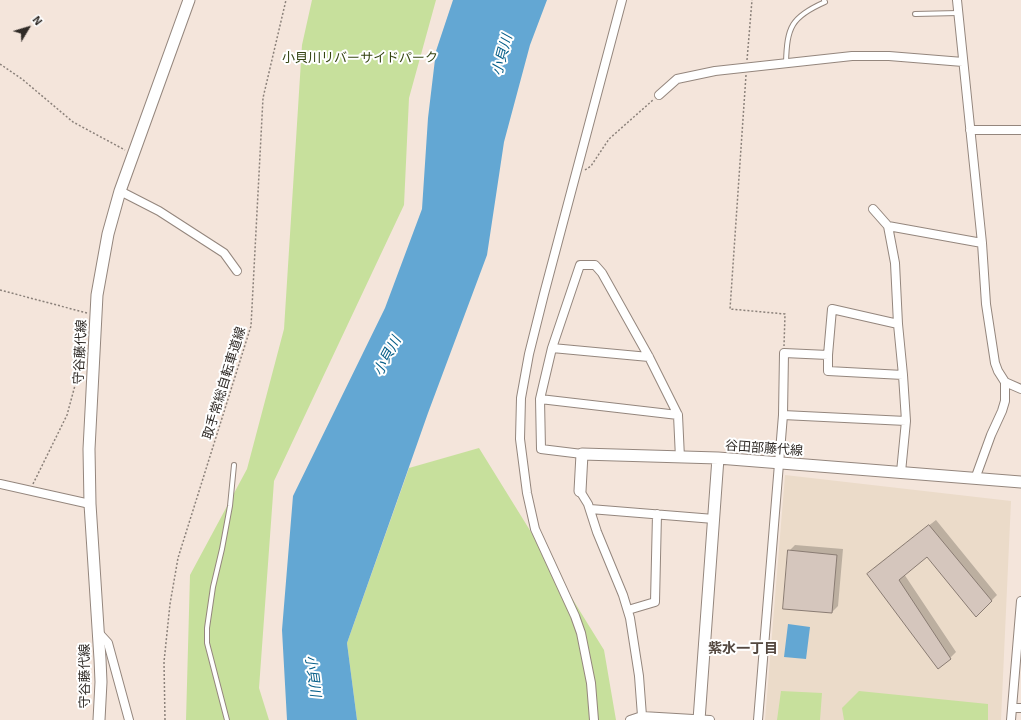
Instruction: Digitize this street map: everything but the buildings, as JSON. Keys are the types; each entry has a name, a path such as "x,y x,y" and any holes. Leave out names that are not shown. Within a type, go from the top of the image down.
{"main road":[{"name":"守谷藤代線","path":"98,720 101,682 90,504 89,449 95,315 101,270 108,234 120,191 189,0"},
{"path":"580,491 582,454 718,458"},
{"name":"谷田部藤代線","path":"703,720 718,458 1021,482"}],"street":[{"path":"594,720 590,682 581,633 535,529 526,493 520,438 521,398 529,354 563,218 622,0"},
{"path":"957,0 982,243 986,304 993,352 998,372 1005,382 1021,389"},
{"path":"659,95 677,79 715,71 786,63 852,56 889,56 963,62"},
{"path":"970,130 1021,130"},
{"path":"120,191 159,211 224,253 237,270"},
{"path":"873,209 888,226 895,263 898,324 906,421 901,472"},
{"path":"888,226 982,243"},
{"path":"582,454 541,449 540,399 552,348 580,265 595,265 602,273 649,357 678,415 680,458"},
{"path":"898,324 832,309 828,371 903,375"},
{"path":"552,348 649,357"},
{"path":"758,720 783,415 784,353 828,356"},
{"path":"975,479 1002,411 1005,401 1005,382"},
{"path":"540,399 678,415"},
{"path":"783,415 906,421"},
{"path":"0,484 90,504"},
{"path":"580,491 590,509 597,532 624,595 630,618 639,676 642,716"},
{"path":"590,509 714,519"},
{"path":"628,610 655,602 657,514"},
{"path":"1011,720 1021,601"},
{"path":"98,632 108,643 129,720"},
{"path":"1012,708 1021,708"},
{"path":"630,720 642,716 703,720"}],"lane":[{"path":"786,63 787,40 792,25 808,10 825,2 824,0"},
{"path":"916,14 958,13"},
{"path":"227,720 208,643 207,628 213,587 230,506 234,466"}],"path":[{"name":"取手常総自転車道線","path":"165,720 164,662 170,604 178,558 251,326 263,98 286,0"},
{"path":"752,0 730,309 785,314 784,353"},
{"path":"0,64 22,79 73,122 133,154"},
{"path":"575,178 591,166 609,139 659,95"},
{"path":"0,290 95,315"},
{"path":"30,491 67,415 77,378 84,335"}],"shaded area":[{"path":"785,475 1011,501 1001,720 765,720"}],"green space":[{"name":"小貝川リバーサイドパーク","path":"312,0 436,0 409,98 404,205 274,481 259,688 269,720 186,720 190,575 247,469 284,329 302,45"},
{"path":"479,448 604,650 616,720 357,720 347,643 409,468"},
{"path":"781,691 822,693 820,720 777,720"},
{"path":"859,691 988,704 988,720 844,720 842,708"}],"water":[{"name":"小貝川","path":"453,0 547,0 530,45 504,142 487,255 428,413 347,643 357,720 287,720 282,630 293,496 385,308 422,209 428,118 436,51"},
{"path":"788,624 810,627 806,659 784,657"}],"district":[{"name":"紫水一丁目","path":"743,648"}]}
